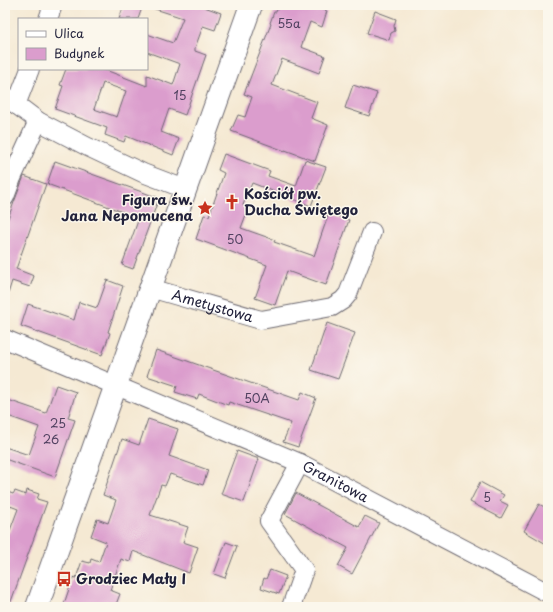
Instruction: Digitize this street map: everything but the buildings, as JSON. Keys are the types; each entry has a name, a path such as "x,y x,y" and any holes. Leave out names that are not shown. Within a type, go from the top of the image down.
{"main road":[{"path":"37,607 251,5"}],"street":[{"path":"48,18 53,5"},
{"path":"29,70 11,101 38,121 88,147 185,189"},
{"path":"5,197 17,166 38,121"},
{"name":"Ametystowa","path":"150,288 261,320 332,307 343,300 348,294 372,232"},
{"name":"Granitowa","path":"5,339 300,463 548,592"},
{"path":"291,607 304,570 269,521 300,463"}],"place":[{"name":"Kościół pw. Ducha Świętego","path":"232,202"},
{"name":"Figura św. Jana Nepomucena","path":"205,208"},
{"name":"Grodziec Mały I","path":"64,579"}]}
